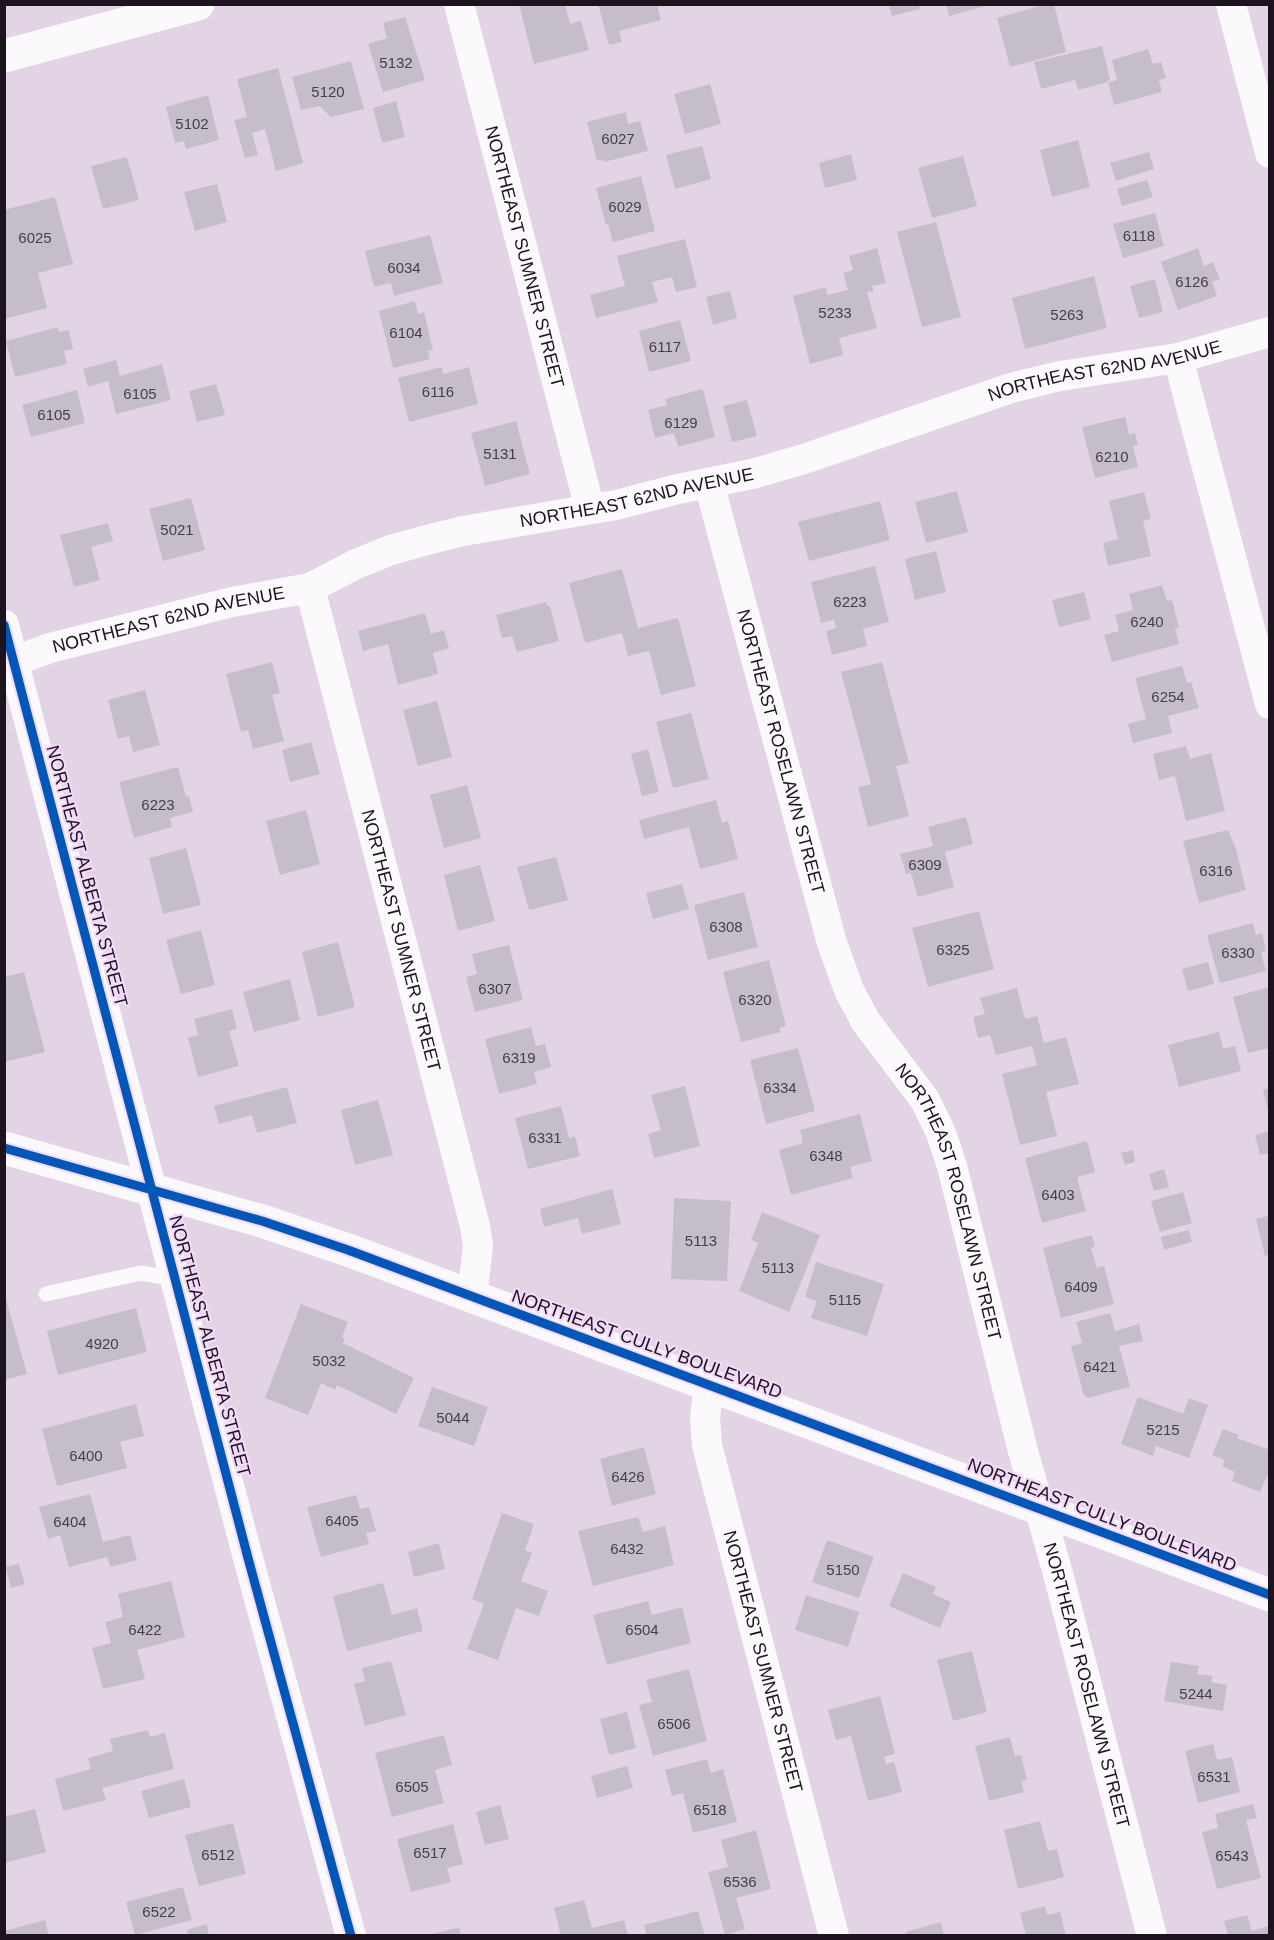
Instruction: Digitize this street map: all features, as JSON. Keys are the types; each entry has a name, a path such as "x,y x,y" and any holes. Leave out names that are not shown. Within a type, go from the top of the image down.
{"main road":[{"path":"4,56 198,4"},
{"name":"NORTHEAST CULLY BOULEVARD","path":"4,1148 262,1221 337,1246 1269,1595"}],"street":[{"name":"NORTHEAST SUMNER STREET","path":"459,4 590,509"},
{"path":"1231,4 1269,153"},
{"name":"NORTHEAST 62ND AVENUE","path":"9,663 50,648 232,602 310,588 374,557 423,541 463,531 616,505 752,474 804,459 1011,388 1060,376 1178,358 1269,332"},
{"path":"1178,358 1269,705"},
{"name":"NORTHEAST ROSELAWN STREET","path":"709,483 832,943 849,990 866,1022 925,1100 941,1133 952,1166 1039,1509 1152,1935"},
{"name":"NORTHEAST SUMNER STREET","path":"310,588 475,1226 478,1246 472,1297"},
{"name":"NORTHEAST ALBERTA STREET","path":"4,625 9,663 153,1190 248,1558 351,1935"},
{"name":"NORTHEAST SUMNER STREET","path":"709,1385 705,1417 707,1445 834,1935"}],"lane":[{"path":"46,1294 141,1273 176,1279"}],"building":[{"path":"519,4 565,4 570,24 581,21 589,50 534,64"},
{"path":"598,4 657,4 661,20 619,31 622,42 609,45"},
{"path":"889,4 919,4 920,9 892,16"},
{"path":"946,4 989,4 989,5 949,16"},
{"path":"1054,4 1066,52 1010,67 997,18"},
{"path":"405,17 425,80 383,92 368,44 387,38 383,23"},
{"path":"1102,46 1110,80 1108,82 1078,90 1075,80 1041,89 1034,62"},
{"path":"1148,49 1153,64 1161,62 1166,78 1159,80 1162,92 1114,105 1108,82 1117,80 1112,60"},
{"path":"351,61 364,109 331,117 320,106 301,110 292,77"},
{"path":"278,68 303,163 276,171 265,129 252,133 258,155 245,158 234,120 247,117 237,79"},
{"path":"710,84 721,124 685,134 674,94"},
{"path":"208,95 219,140 186,149 184,141 175,143 166,107"},
{"path":"396,101 405,137 382,143 373,108"},
{"path":"626,112 628,124 640,121 648,151 604,162 603,159 597,161 587,122"},
{"path":"1078,140 1090,187 1052,197 1040,150"},
{"path":"702,146 711,179 675,189 666,155"},
{"path":"1149,152 1154,169 1116,181 1110,163"},
{"path":"851,154 857,180 825,188 819,163"},
{"path":"963,156 977,206 932,218 918,168"},
{"path":"127,157 139,200 103,209 91,166"},
{"path":"641,176 655,231 613,242 596,188"},
{"path":"1147,180 1153,197 1122,206 1117,189"},
{"path":"217,184 227,222 195,231 184,192"},
{"path":"55,197 73,264 38,273 47,308 4,319 4,210"},
{"path":"1155,213 1164,246 1123,258 1113,224"},
{"path":"936,222 961,317 922,327 897,232"},
{"path":"430,235 443,283 394,296 391,283 374,287 365,251"},
{"path":"685,239 697,287 676,292 672,277 652,282 658,302 596,318 590,295 625,286 617,256"},
{"path":"877,248 886,283 872,286 874,291 867,292 877,328 839,338 843,355 810,364 793,296 826,287 827,295 848,290 843,273 853,270 849,256"},
{"path":"1198,248 1204,266 1213,262 1220,279 1212,282 1217,296 1178,310 1161,262"},
{"path":"1094,276 1107,328 1025,349 1012,298"},
{"path":"1155,279 1163,312 1139,318 1130,286"},
{"path":"730,291 737,318 713,325 706,297"},
{"path":"415,301 418,314 424,312 433,350 428,351 430,359 393,368 379,311"},
{"path":"680,320 691,361 649,372 639,331"},
{"path":"58,327 59,332 69,330 73,349 64,351 67,364 15,377 6,341"},
{"path":"116,360 120,376 162,364 171,400 116,414 108,381 88,387 83,369"},
{"path":"442,367 443,374 469,367 478,404 409,422 398,378"},
{"path":"216,384 225,415 197,422 189,391"},
{"path":"703,389 715,437 678,447 674,433 655,438 648,410 667,405 665,399"},
{"path":"77,390 85,423 31,437 22,405"},
{"path":"747,400 757,436 732,442 723,406"},
{"path":"1125,417 1129,434 1135,433 1138,445 1133,446 1138,467 1095,478 1082,427"},
{"path":"516,421 530,474 485,486 471,433"},
{"path":"957,491 968,532 926,543 915,502"},
{"path":"1144,492 1151,519 1143,521 1151,556 1108,566 1103,543 1118,539 1109,501"},
{"path":"191,498 205,550 163,561 149,509"},
{"path":"880,501 890,540 809,561 798,522"},
{"path":"108,523 113,541 91,547 100,580 74,587 60,535"},
{"path":"936,551 946,592 915,600 905,559"},
{"path":"875,566 889,622 863,629 867,646 832,655 826,631 836,628 834,620 821,623 811,582"},
{"path":"622,569 638,628 678,618 696,686 661,695 649,651 628,656 622,633 585,643 569,583"},
{"path":"1162,585 1167,601 1172,600 1179,628 1175,629 1179,644 1112,662 1104,635 1119,631 1115,615 1133,610 1129,594"},
{"path":"1084,592 1091,619 1059,627 1052,600"},
{"path":"546,602 547,606 550,606 559,641 517,652 512,636 502,638 496,615"},
{"path":"425,613 431,634 444,630 449,648 433,653 438,674 398,685 388,644 363,651 358,631"},
{"path":"272,662 280,693 272,695 284,741 253,749 248,730 241,732 226,674"},
{"path":"882,662 909,763 896,766 909,816 868,827 858,787 871,784 841,672"},
{"path":"1182,666 1187,683 1191,682 1199,708 1168,716 1172,733 1133,743 1128,724 1146,719 1135,678"},
{"path":"145,690 160,745 133,752 129,736 118,739 108,700"},
{"path":"437,701 452,757 418,766 403,710"},
{"path":"691,713 709,779 673,788 656,722"},
{"path":"311,742 320,774 290,782 282,750"},
{"path":"1186,746 1190,759 1211,753 1225,811 1186,821 1175,776 1159,780 1153,754"},
{"path":"648,749 659,792 642,796 631,754"},
{"path":"178,767 186,797 189,796 193,812 170,818 172,827 134,838 119,782"},
{"path":"467,785 481,838 444,848 430,795"},
{"path":"716,800 722,823 728,821 738,859 700,869 689,827 644,839 639,820"},
{"path":"306,810 320,864 280,875 266,821"},
{"path":"966,817 973,844 945,852 954,887 918,897 911,873 906,874 900,854 933,846 928,827"},
{"path":"1228,830 1236,849 1246,890 1199,903 1183,841"},
{"path":"186,848 201,905 163,914 149,858"},
{"path":"556,857 568,900 529,910 517,867"},
{"path":"480,865 495,921 458,931 444,875"},
{"path":"682,884 689,909 653,919 646,893"},
{"path":"744,892 758,947 708,960 694,905"},
{"path":"979,911 994,969 928,987 912,928"},
{"path":"1253,923 1256,935 1262,933 1266,951 1261,953 1266,971 1220,983 1207,935"},
{"path":"201,930 215,985 181,994 166,940"},
{"path":"338,942 355,1007 318,1017 302,952"},
{"path":"509,945 523,1000 475,1012 466,977 477,974 472,954"},
{"path":"769,960 786,1026 779,1028 781,1032 741,1042 723,972"},
{"path":"1208,962 1214,984 1188,991 1182,969"},
{"path":"24,972 45,1052 4,1062 4,977"},
{"path":"290,979 300,1020 254,1032 243,992"},
{"path":"1270,987 1270,1048 1248,1053 1233,997"},
{"path":"1017,988 1025,1019 1037,1016 1044,1043 1066,1037 1079,1084 1046,1092 1057,1136 1020,1145 1002,1074 1037,1065 1032,1046 996,1055 990,1035 978,1038 973,1017 985,1014 980,998"},
{"path":"232,1009 237,1029 229,1031 239,1066 198,1077 188,1038 198,1035 194,1019"},
{"path":"531,1027 536,1046 545,1044 551,1067 534,1072 537,1084 499,1094 485,1039"},
{"path":"1219,1032 1223,1049 1235,1046 1241,1071 1179,1087 1168,1045"},
{"path":"798,1048 815,1111 766,1124 750,1060"},
{"path":"685,1086 700,1146 654,1158 648,1134 661,1130 651,1095"},
{"path":"287,1087 297,1123 257,1133 252,1115 219,1124 214,1106"},
{"path":"1270,1088 1270,1114 1269,1114 1263,1090"},
{"path":"378,1100 393,1155 355,1165 341,1110"},
{"path":"561,1106 569,1138 575,1136 580,1156 528,1169 515,1118"},
{"path":"860,1114 872,1161 850,1167 853,1178 791,1195 779,1150 803,1143 800,1130"},
{"path":"1270,1131 1270,1153 1260,1155 1255,1135"},
{"path":"1087,1141 1095,1172 1077,1177 1086,1211 1042,1223 1025,1158"},
{"path":"1133,1150 1135,1162 1125,1165 1121,1153"},
{"path":"1164,1169 1169,1187 1154,1191 1149,1174"},
{"path":"612,1189 621,1224 582,1234 578,1218 544,1227 540,1209"},
{"path":"1183,1192 1192,1223 1160,1232 1151,1201"},
{"path":"674,1198 731,1201 727,1281 671,1279"},
{"path":"762,1212 820,1235 789,1312 739,1291 758,1243 751,1240"},
{"path":"1270,1215 1270,1254 1265,1256 1256,1219"},
{"path":"1189,1230 1192,1242 1164,1250 1161,1237"},
{"path":"1092,1235 1095,1247 1091,1248 1097,1268 1104,1266 1114,1304 1061,1318 1043,1248"},
{"path":"816,1262 884,1284 867,1336 811,1318 817,1301 805,1297"},
{"path":"4,1292 27,1374 4,1380"},
{"path":"301,1304 348,1322 342,1337 345,1339 343,1343 414,1378 396,1414 337,1385 335,1390 321,1383 308,1415 265,1398"},
{"path":"136,1308 147,1352 58,1375 47,1331"},
{"path":"1110,1313 1115,1331 1139,1324 1143,1341 1119,1346 1130,1387 1087,1398 1084,1396 1071,1346 1082,1343 1076,1322"},
{"path":"432,1387 488,1407 474,1446 418,1426"},
{"path":"1138,1397 1183,1414 1189,1398 1208,1405 1189,1458 1156,1446 1153,1456 1121,1444"},
{"path":"136,1404 144,1436 120,1442 127,1468 57,1486 42,1429"},
{"path":"1223,1429 1239,1435 1237,1438 1270,1450 1270,1469 1260,1492 1232,1481 1235,1472 1222,1466 1225,1460 1212,1455"},
{"path":"644,1447 656,1494 612,1506 600,1459"},
{"path":"90,1494 103,1542 130,1535 137,1560 110,1567 107,1557 69,1567 60,1535 48,1539 39,1507"},
{"path":"356,1495 360,1509 369,1507 376,1531 366,1533 369,1544 321,1557 307,1507"},
{"path":"502,1513 534,1524 525,1550 532,1553 521,1581 548,1591 539,1616 516,1608 498,1660 467,1649 484,1604 472,1599"},
{"path":"638,1517 643,1532 665,1526 674,1565 593,1586 578,1531"},
{"path":"827,1540 874,1557 859,1598 812,1582"},
{"path":"439,1543 445,1569 414,1577 408,1552"},
{"path":"19,1564 25,1584 11,1588 6,1567"},
{"path":"903,1573 936,1587 933,1594 951,1602 940,1628 889,1606"},
{"path":"171,1581 185,1637 137,1650 145,1679 103,1689 92,1648 111,1643 105,1622 123,1617 118,1594"},
{"path":"383,1583 392,1615 417,1608 423,1631 347,1651 333,1596"},
{"path":"806,1595 859,1612 848,1647 795,1630"},
{"path":"648,1601 652,1615 682,1607 691,1643 607,1665 593,1615"},
{"path":"972,1651 987,1712 953,1721 937,1660"},
{"path":"391,1661 406,1715 365,1726 354,1684 365,1681 362,1668"},
{"path":"1171,1662 1199,1666 1197,1674 1213,1676 1211,1682 1227,1685 1223,1711 1164,1701"},
{"path":"689,1669 707,1741 653,1756 639,1705 652,1702 646,1680"},
{"path":"880,1696 895,1754 884,1757 886,1764 894,1762 902,1792 868,1801 851,1736 836,1740 828,1710"},
{"path":"627,1712 636,1748 609,1755 600,1719"},
{"path":"148,1730 150,1737 165,1733 174,1769 102,1788 106,1800 63,1811 55,1779 91,1769 88,1758 113,1751 110,1739"},
{"path":"444,1735 452,1765 435,1770 444,1803 392,1817 375,1753"},
{"path":"1010,1737 1015,1756 1021,1755 1027,1780 1021,1781 1024,1792 989,1801 975,1746"},
{"path":"1213,1744 1217,1760 1232,1757 1240,1792 1198,1803 1185,1751"},
{"path":"707,1759 711,1773 723,1769 737,1822 693,1833 683,1793 672,1796 665,1770"},
{"path":"627,1766 633,1788 597,1798 591,1776"},
{"path":"184,1779 191,1807 149,1818 141,1791"},
{"path":"1253,1804 1257,1818 1246,1820 1261,1878 1217,1889 1202,1832 1218,1828 1215,1814"},
{"path":"500,1805 509,1839 485,1845 476,1812"},
{"path":"35,1809 46,1852 4,1863 4,1817"},
{"path":"1040,1821 1048,1851 1057,1849 1064,1877 1018,1889 1004,1830"},
{"path":"233,1823 246,1874 199,1886 185,1835"},
{"path":"453,1824 463,1864 447,1868 451,1882 411,1892 397,1839"},
{"path":"756,1830 771,1889 736,1898 745,1929 725,1935 708,1872 728,1867 721,1840"},
{"path":"183,1887 192,1920 135,1935 126,1902"},
{"path":"584,1900 592,1928 624,1920 628,1936 561,1936 554,1908"},
{"path":"1045,1906 1047,1915 1060,1912 1066,1936 1026,1936 1020,1913"},
{"path":"698,1911 705,1936 647,1936 644,1925"},
{"path":"1247,1915 1252,1931 1268,1926 1270,1936 1228,1936 1224,1921"},
{"path":"45,1920 49,1936 4,1936 4,1931"},
{"path":"941,1922 944,1936 907,1936 906,1932"},
{"path":"207,1924 209,1936 188,1936 187,1930"},
{"path":"459,1927 461,1936 428,1936 428,1935"}],"cycle path":[{"path":"4,625 248,1558 351,1936"},
{"path":"4,1148 262,1221 348,1250 1270,1595"}]}
